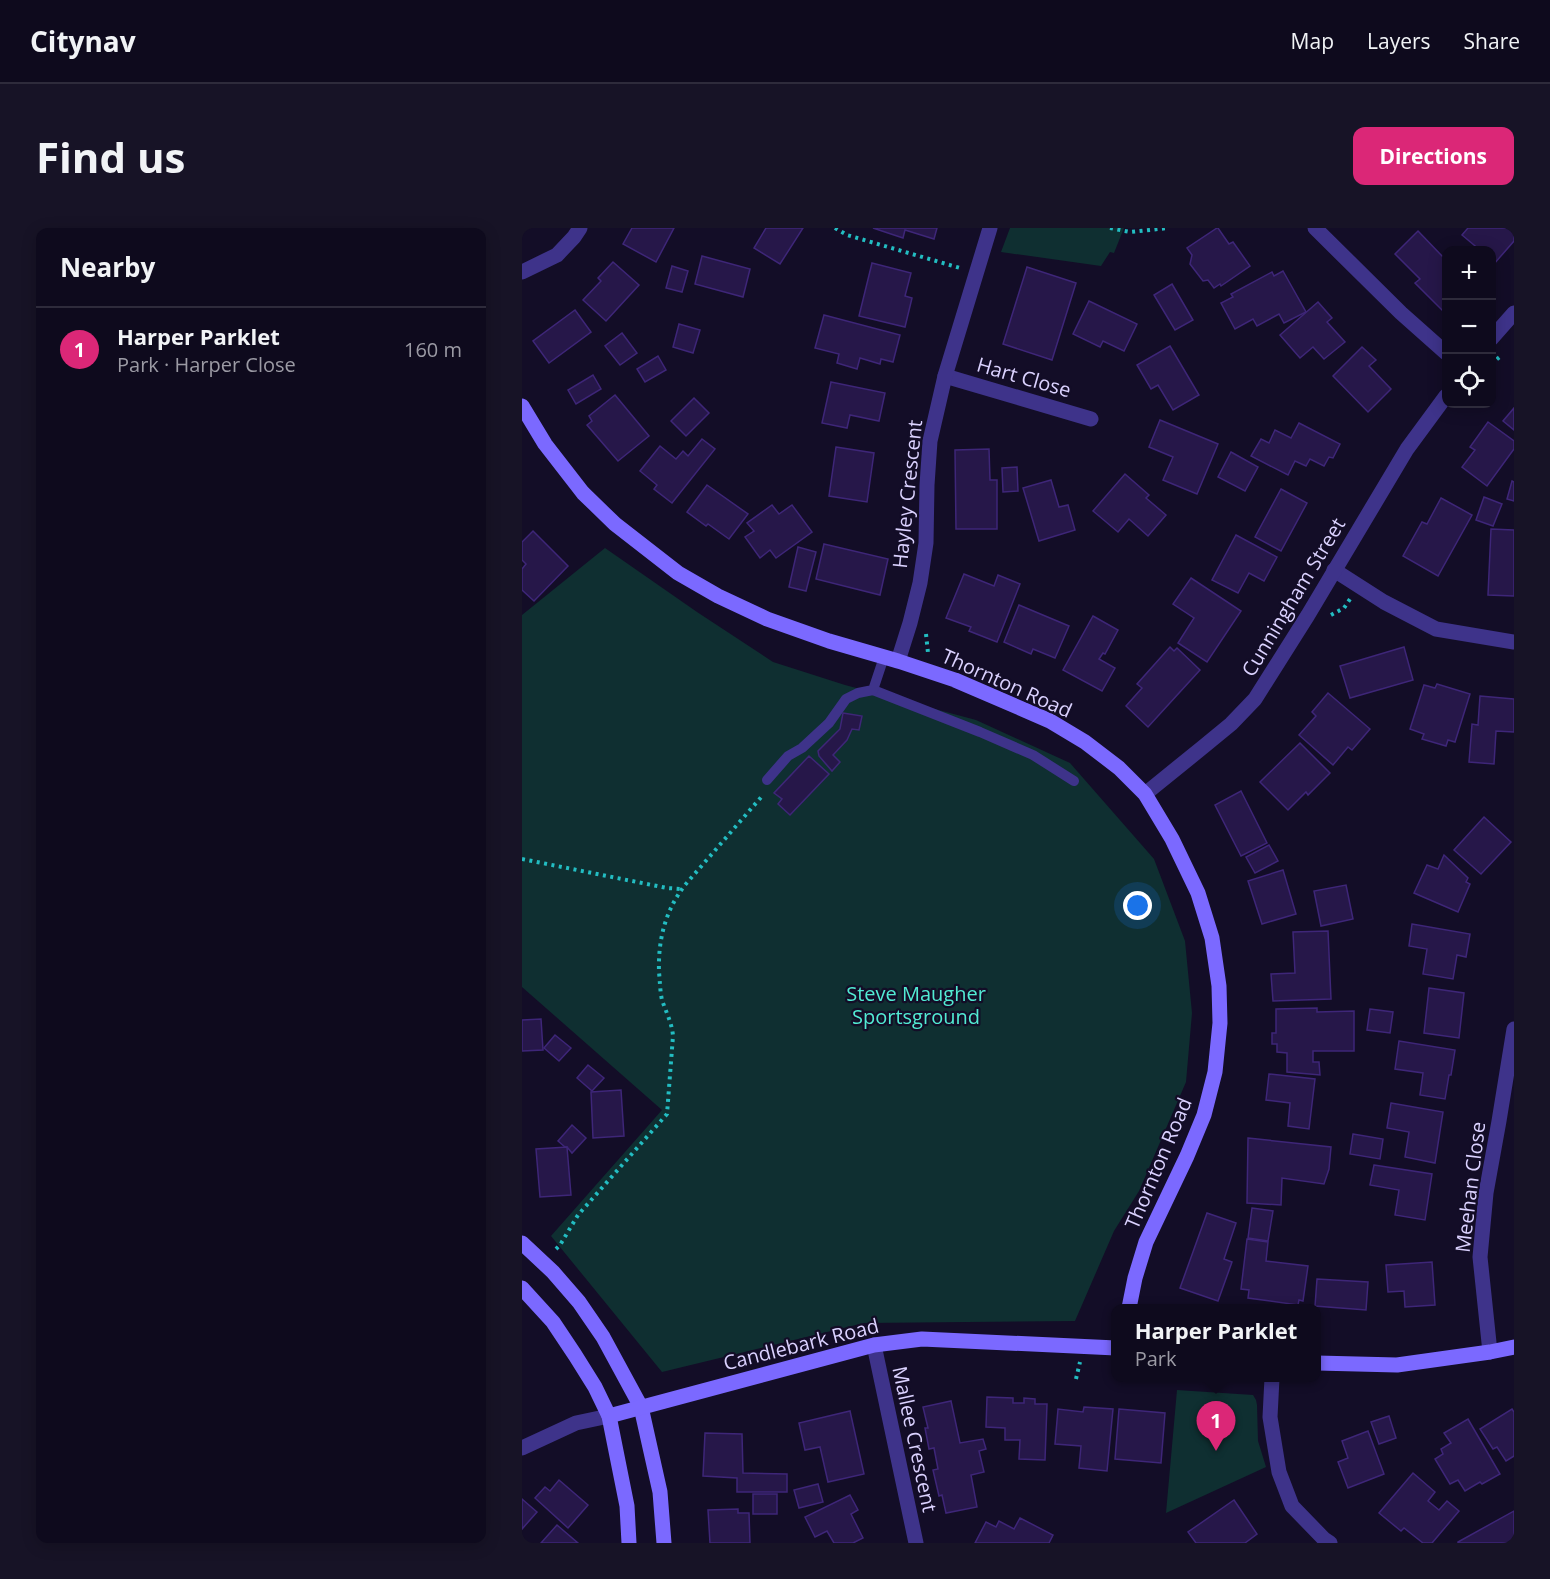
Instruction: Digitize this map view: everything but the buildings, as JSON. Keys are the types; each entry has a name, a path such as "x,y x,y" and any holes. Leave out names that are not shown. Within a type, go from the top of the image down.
{"street":[{"path":"522,272 557,255 580,228"},
{"name":"Hayley Crescent","path":"891,659 917,593 926,543 930,441 945,376 990,228"},
{"path":"1315,228 1401,313 1442,349"},
{"path":"1496,333 1514,313"},
{"name":"Hart Close","path":"945,376 1091,419"},
{"name":"Cunningham Street","path":"1145,794 1231,724 1255,699 1407,449 1442,401"},
{"name":"Thornton Road","path":"522,406 545,444 583,493 615,524 678,573 767,620 955,680 1050,721 1085,742 1119,768 1145,794 1172,839 1198,893 1212,938 1219,986 1221,1023 1215,1072 1203,1115 1187,1156 1146,1242 1130,1304"},
{"path":"1334,570 1384,602 1436,628 1514,642"},
{"name":"Meehan Close","path":"1490,1352 1480,1257 1486,1193 1514,1029"},
{"path":"522,1243 553,1272 579,1302 603,1337 641,1407 660,1492 664,1543"},
{"path":"522,1288 553,1322 595,1387 609,1416 627,1506 629,1543"},
{"name":"Candlebark Road","path":"609,1416 874,1345 922,1339 1111,1348"},
{"name":"Mallee Crescent","path":"874,1345 916,1543"},
{"path":"1321,1363 1397,1365 1514,1347"},
{"path":"1272,1382 1270,1417 1279,1472 1292,1506 1330,1543"},
{"path":"522,1448 576,1423 609,1416"}],"lane":[{"path":"873,690 891,659"},
{"path":"767,780 789,756 802,748 829,723 846,699 858,693 873,690 1033,755 1074,781"}],"path":[{"path":"835,228 847,236 975,273"},
{"path":"1110,228 1130,232 1168,228"},
{"path":"556,1250 578,1215 667,1114 674,1036 660,987 659,953 665,920 677,894 764,794 767,780"},
{"path":"522,859 681,889"}],"green space":[{"path":"1010,228 1124,228 1114,253 1110,252 1101,266 1001,252"},
{"name":"Steve Maugher Sportsground","path":"605,548 773,662 845,685 976,720 1070,763 1154,859 1185,941 1192,1013 1186,1082 1139,1191 1114,1231 1075,1321 864,1323 662,1372 551,1236 662,1110 522,987 522,615"},
{"path":"1177,1390 1253,1395 1257,1405 1258,1441 1266,1467 1166,1513"}],"place":[{"name":"Harper Parklet","path":"1216,1451"}]}
